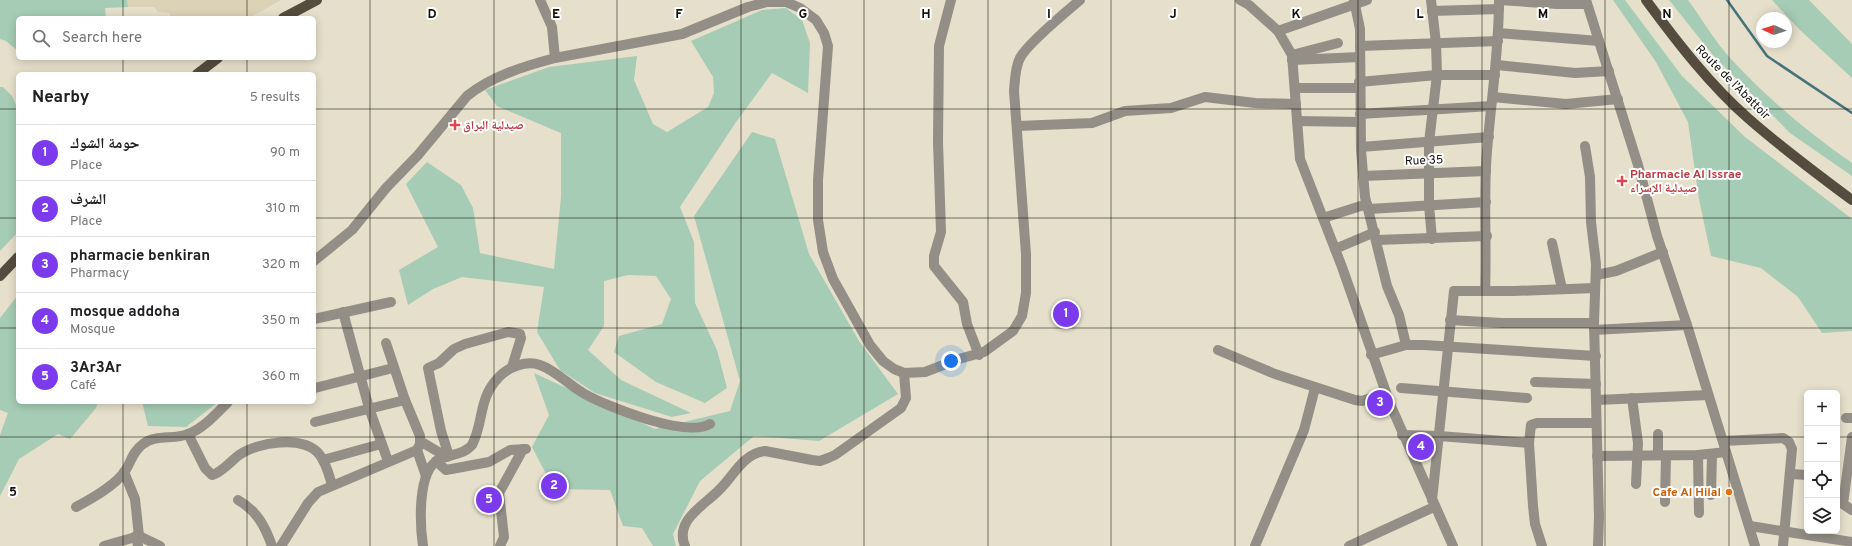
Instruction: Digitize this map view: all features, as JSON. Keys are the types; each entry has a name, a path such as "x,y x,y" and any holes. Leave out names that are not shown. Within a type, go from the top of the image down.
{"main road":[{"path":"287,16 316,0"},
{"name":"Route de l’Abattoir","path":"1646,0 1676,41 1709,79 1748,118 1806,166 1852,200"},
{"path":"200,72 215,60"},
{"path":"0,276 16,259"}],"street":[{"path":"540,0 552,27 555,58"},
{"path":"952,0 939,46 938,142 941,232 934,256 934,266 963,302 966,324 979,355"},
{"path":"316,259 352,230 468,96 492,80 535,63 682,34 748,7 767,2 786,2 800,8 816,20 824,33 828,46 818,180 818,220 823,252 833,278 870,345 883,361 894,369 904,373 925,372 959,359 979,355 1013,331 1025,308 1026,254 1018,126 1014,91 1020,57 1080,0"},
{"path":"1240,0 1249,5 1278,31 1292,57 1296,88 1300,159 1335,249 1385,393 1402,435 1452,546"},
{"path":"1278,31 1355,2 1367,0"},
{"path":"1431,0 1436,43 1437,75 1429,142 1429,205 1432,239"},
{"path":"1355,2 1360,29 1359,85 1363,176 1368,207 1387,286 1399,315 1406,345"},
{"path":"1432,11 1499,3 1557,4 1586,2 1618,99 1663,252 1708,396 1727,441 1726,452 1755,546"},
{"path":"1485,291 1486,171 1496,70 1499,3"},
{"path":"1292,57 1360,52 1498,37 1599,41"},
{"path":"1292,57 1338,42"},
{"path":"1296,88 1359,85 1437,75 1496,70 1576,73 1609,71"},
{"path":"1018,126 1092,123 1125,111 1171,108 1200,98 1255,103 1296,104"},
{"path":"1297,122 1360,118 1492,101 1580,104 1618,99"},
{"path":"1361,147 1489,137"},
{"path":"1585,146 1590,177 1591,222 1596,274 1594,288 1594,327 1597,400 1596,423 1599,516 1598,546"},
{"name":"Rue 35","path":"1363,176 1486,171"},
{"path":"1323,218 1368,207 1486,202"},
{"path":"1335,249 1376,236 1432,239 1486,236"},
{"path":"1552,243 1562,289"},
{"path":"1596,274 1616,271 1663,252"},
{"path":"1433,503 1454,291 1594,288"},
{"path":"316,319 391,302"},
{"path":"343,312 369,408 388,461"},
{"path":"1450,320 1594,327 1687,325"},
{"path":"448,456 441,431 428,368 439,362 454,349 465,344 499,334 515,332 520,334 521,338 512,367"},
{"path":"386,343 393,368 420,436 418,446 426,476 420,521 423,546"},
{"path":"1371,355 1406,345 1448,346 1596,356"},
{"path":"1218,350 1315,388 1362,401 1385,393"},
{"path":"426,476 436,461 465,450 472,445 487,394 500,376 512,367 539,365 593,398 674,426 697,428 710,424"},
{"path":"316,388 393,368"},
{"path":"685,546 683,532 689,518 720,489 740,464 747,458 765,450 820,461 835,455 901,408 906,392 904,373"},
{"path":"1535,382 1596,384"},
{"path":"1255,546 1304,430 1315,388"},
{"path":"1401,388 1527,398"},
{"path":"1597,400 1708,396"},
{"path":"1632,398 1637,431 1636,484"},
{"path":"315,422 405,400"},
{"path":"76,507 94,497 124,472 131,457 143,444 158,438 188,434 204,424 226,404"},
{"path":"1542,546 1535,524 1529,443 1530,431 1533,423 1596,423"},
{"path":"188,434 205,468 212,475 250,449 282,442 308,447 318,453 323,460 332,485"},
{"path":"1658,434 1662,455 1664,502"},
{"path":"1402,435 1439,436 1529,443"},
{"path":"1852,437 1850,471 1843,504 1852,510"},
{"path":"1727,441 1783,438 1787,440 1792,449 1791,474 1782,546"},
{"path":"323,460 381,444"},
{"path":"281,546 310,499 318,492 418,446 448,456"},
{"path":"436,461 446,470 453,470 489,462 510,450 526,449 499,493 504,537 500,546"},
{"path":"1597,456 1698,455 1726,452"},
{"path":"1711,495 1712,454"},
{"path":"1698,455 1699,513"},
{"path":"1840,473 1850,471"},
{"path":"124,472 135,499 138,539"},
{"path":"1791,474 1804,475"},
{"path":"238,500 249,507 257,515 264,526 272,546"},
{"path":"1350,546 1433,503"},
{"path":"1750,526 1852,542"},
{"path":"104,546 138,539 160,546"}],"shaded area":[{"path":"127,0 281,0 253,16 170,16 170,13 158,12 154,7 128,7"}],"green space":[{"path":"0,0 127,0 128,7 105,8 106,16 16,16 16,49 6,41 0,39"},
{"path":"1613,0 1625,0 1682,76 1745,137 1852,219 1852,331 1822,333 1798,297 1761,268 1711,256 1699,199 1688,122 1656,62"},
{"path":"1669,0 1688,0 1731,59 1759,87 1820,140 1852,163 1852,176 1790,133 1713,55"},
{"path":"1772,0 1809,0 1852,44 1852,78 1792,21 1792,12 1783,12"},
{"path":"786,8 802,20 810,43 808,93 772,73 736,122 680,207 694,242 695,303 717,350 727,388 705,403 656,382 614,352 619,336 662,324 671,299 656,276 628,275 604,281 604,326 588,350 621,380 691,413 672,417 595,393 560,370 537,332 544,287 462,277 433,289 408,305 399,270 438,247 406,184 427,162 461,185 473,208 480,253 554,269 561,197 561,133 497,106 485,90 549,67 637,56 634,80 653,124 667,132 708,107 714,93 713,77 691,41 762,10"},
{"path":"0,87 3,87 12,96 16,105 16,234 0,251"},
{"path":"752,132 775,139 809,254 859,341 898,394 819,441 754,436 700,481 673,534 676,546 653,546 642,528 623,526 610,490 554,489 532,447 549,415 534,373 655,429 730,411 740,381 694,216"},
{"path":"16,298 16,404 97,404 96,408 70,439 58,434 19,459 0,496 0,435 8,413 0,410 0,318"},
{"path":"142,404 215,404 186,427 148,426"}],"waterway":[{"path":"1727,0 1767,56 1852,113"}],"place":[{"name":"صيدلية البراق","path":"455,125"},
{"name":"Pharmacie Al Issrae صيدلية الإسراء","path":"1622,181"},
{"name":"حومة الشوك","path":"1066,314"},
{"name":"pharmacie benkiran","path":"1380,403"},
{"name":"mosque addoha","path":"1421,447"},
{"name":"الشرف","path":"554,486"},
{"name":"Cafe Al Hilal","path":"1729,492"},
{"name":"3Ar3Ar","path":"489,500"}]}
